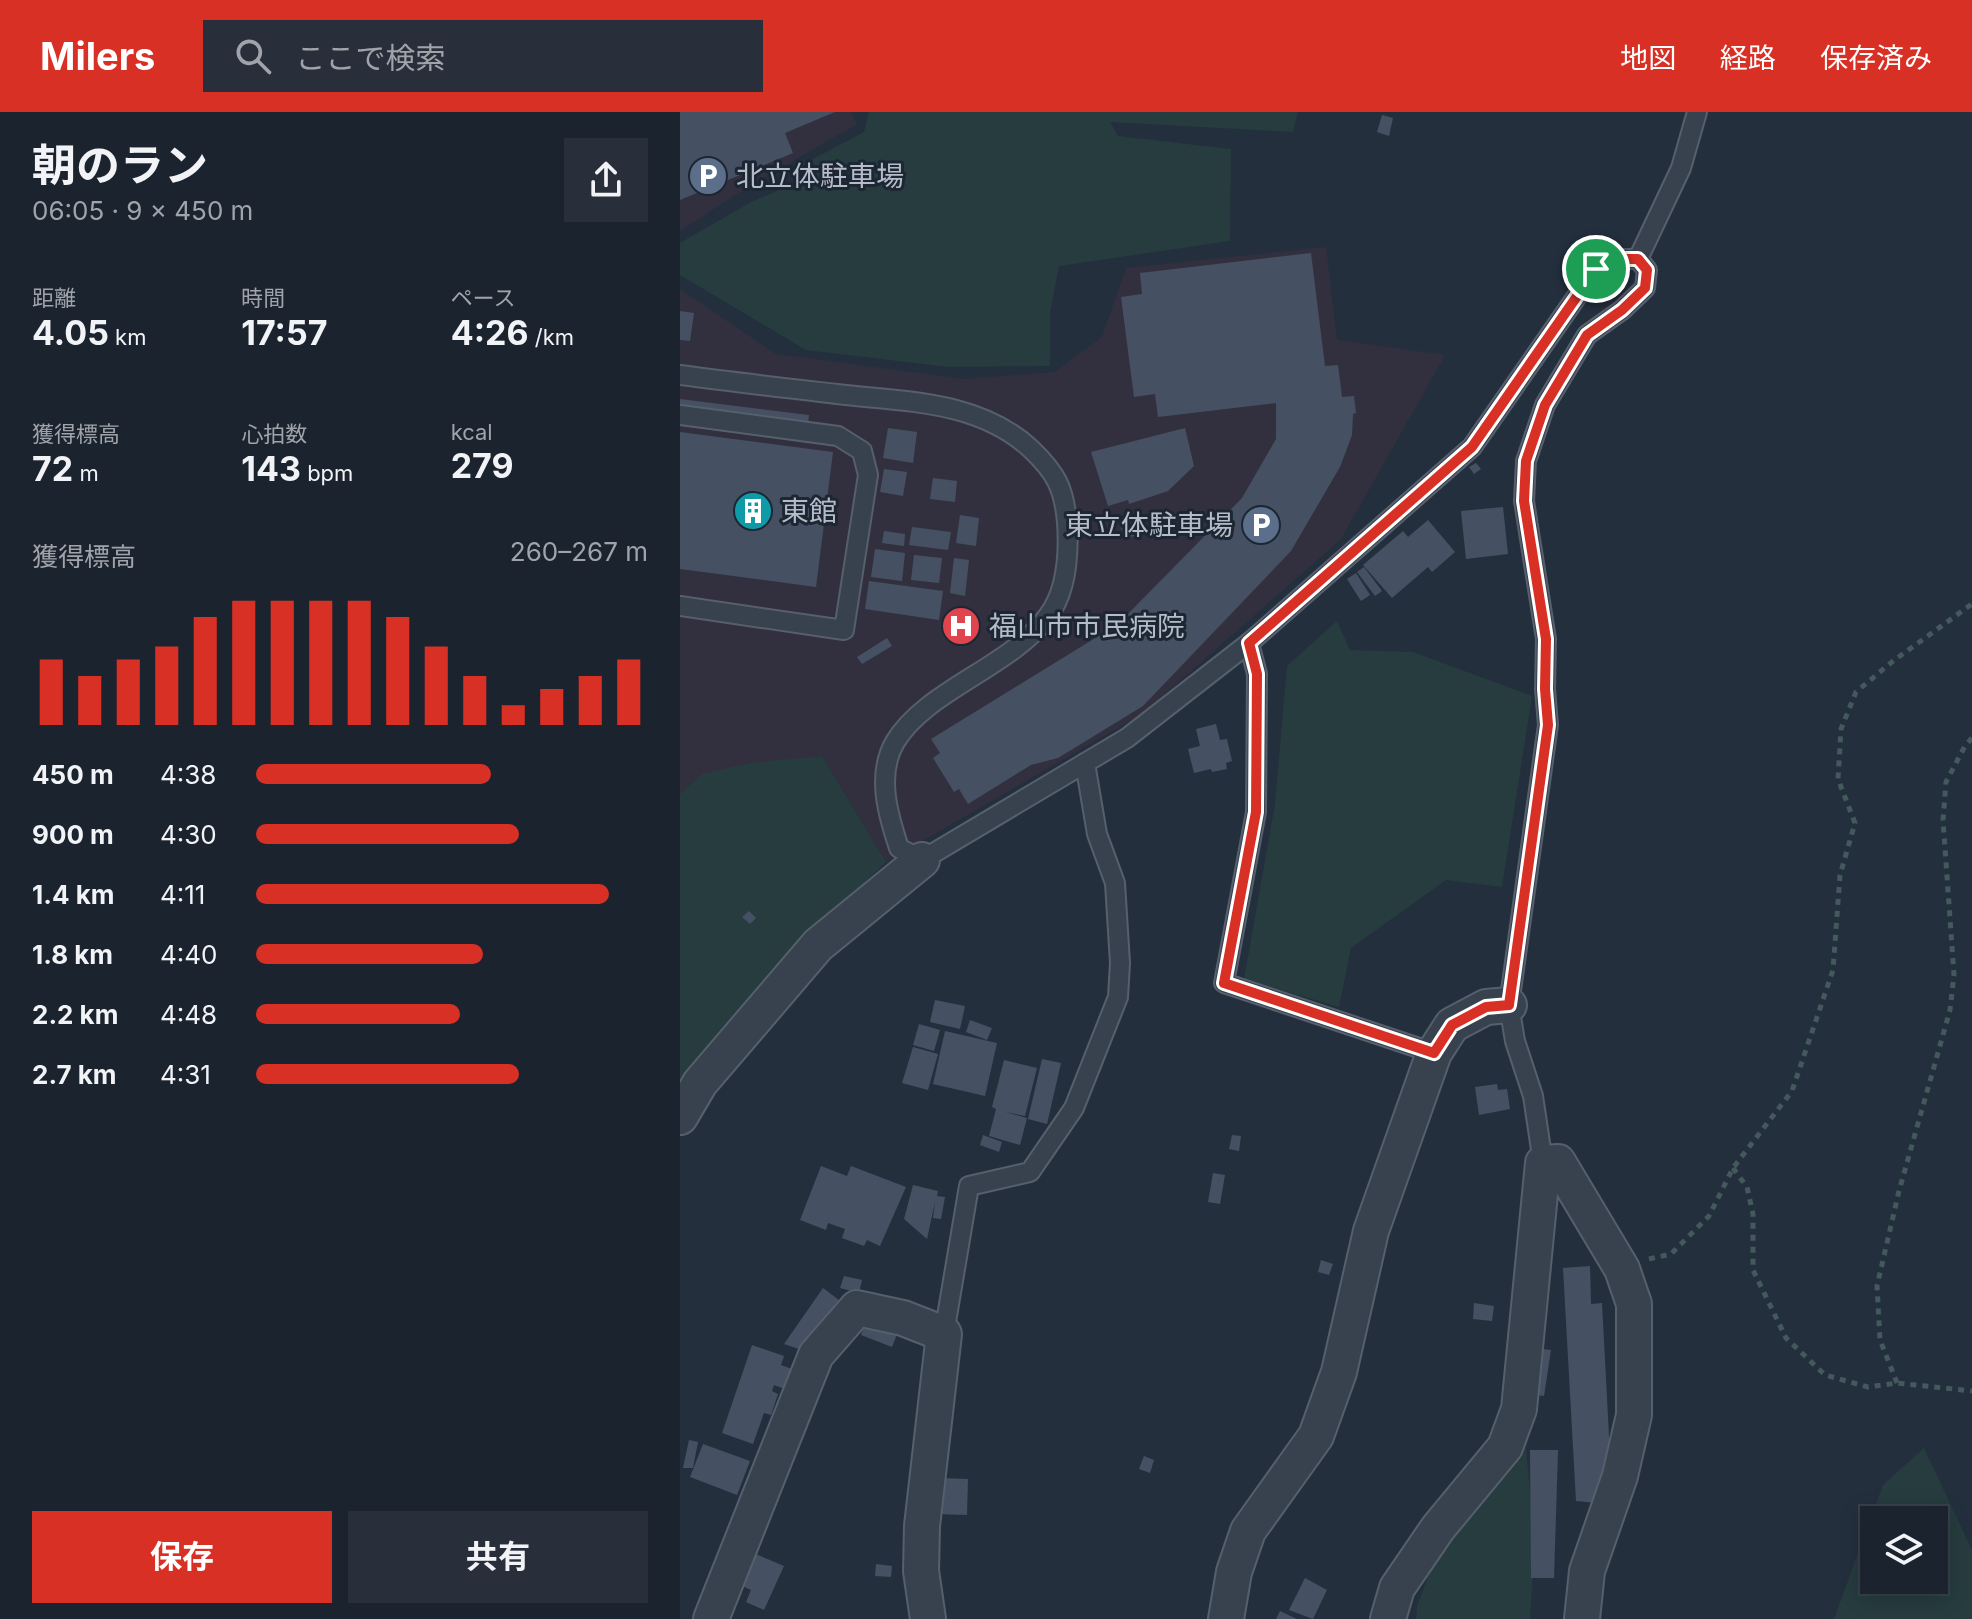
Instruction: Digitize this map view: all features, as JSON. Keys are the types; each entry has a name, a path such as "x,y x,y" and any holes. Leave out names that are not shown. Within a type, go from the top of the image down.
{"street":[{"path":"680,1117 700,1083 818,945 922,860"},
{"path":"1226,1619 1234,1572 1248,1531 1316,1436 1339,1372 1371,1231 1434,1053 1452,1025 1486,1007 1509,1005"},
{"path":"1388,1619 1397,1588 1438,1528 1505,1447 1519,1409 1543,1163 1558,1162 1622,1269 1634,1304 1634,1415 1620,1476 1587,1571 1582,1619"},
{"path":"711,1619 816,1355 857,1308 903,1318 944,1334 922,1526 921,1571 928,1619"}],"lane":[{"path":"1638,259 1681,168 1697,112"},
{"path":"680,375 956,408 1001,425 1051,468 1065,498 1068,540 1063,582 1050,614 1029,637 909,722 893,746 885,776 887,811 899,848 922,860 1127,738 1249,643 1472,447 1596,269 1619,259 1638,259"},
{"path":"1543,1163 1533,1096 1515,1041 1509,1005 1548,725 1546,639 1524,501 1526,461 1545,405 1587,335 1622,310 1645,288 1647,270 1638,259"},
{"path":"680,415 838,436 862,451 868,475 844,630 680,606"},
{"path":"1249,643 1257,674 1256,812 1224,983 1434,1053"},
{"path":"944,1334 969,1186 1030,1172 1074,1108 1118,997 1120,963 1115,883 1097,834 1085,763"}],"path":[{"path":"1622,1269 1671,1254 1709,1216 1733,1168 1792,1091 1833,970 1840,875 1855,823 1838,779 1841,729 1856,692 1972,604"},
{"path":"1897,1383 1880,1340 1877,1286 1899,1191 1950,1010 1954,975 1943,820 1946,782 1972,738"},
{"path":"1733,1168 1747,1187 1753,1214 1753,1270 1786,1338 1825,1375 1868,1387 1897,1383 1972,1391"}],"shaded area":[{"name":"北立体駐車場","path":"680,112 851,112 857,124 746,188 680,231"},
{"name":"福山市市民病院","path":"1326,247 1337,340 1445,355 1341,539 1142,714 886,862 822,756 702,774 680,794 680,289 776,354 964,379 1055,372 1102,337 1126,268"}],"green space":[{"path":"869,112 1298,112 1293,132 1110,122 1118,136 1231,149 1230,241 1059,266 1050,313 1050,366 948,367 806,350 680,275 680,243 751,202 802,180 794,169 864,132"},
{"path":"1337,621 1350,650 1413,652 1532,696 1502,887 1446,880 1351,948 1339,1007 1244,979 1275,804 1287,666"},
{"path":"822,756 886,862 771,974 680,1090 680,794 702,774 749,763"},
{"path":"1525,1439 1535,1541 1530,1619 1416,1619 1417,1606 1445,1533"},
{"path":"1924,1448 1972,1550 1972,1619 1834,1619 1860,1548 1860,1594 1948,1594 1948,1506 1875,1506 1883,1485"}],"building":[{"name":"北立体駐車場","path":"680,112 835,112 785,133 793,153 680,200"},
{"path":"1382,115 1393,118 1389,136 1377,132"},
{"name":"東立体駐車場","path":"1311,253 1325,366 1338,365 1342,397 1354,396 1356,413 1353,414 1352,435 1340,467 1291,551 1143,706 1058,758 1031,765 968,804 959,789 954,792 933,758 940,753 931,739 1118,624 1242,498 1276,439 1276,403 1158,417 1155,394 1134,397 1121,297 1142,294 1140,273"},
{"path":"680,311 694,313 690,341 680,340"},
{"path":"680,399 809,415 806,442 680,426"},
{"path":"888,428 917,432 913,463 883,458"},
{"path":"1185,428 1194,466 1168,491 1129,504 1128,500 1108,506 1091,452"},
{"name":"東館","path":"680,432 833,452 816,587 680,569"},
{"path":"1476,463 1481,469 1474,474 1469,467"},
{"path":"884,469 907,472 903,496 880,492"},
{"path":"933,478 957,481 955,502 930,499"},
{"path":"1503,507 1508,554 1466,559 1461,511"},
{"path":"960,515 979,518 976,546 956,543"},
{"path":"1132,520 1135,536 1123,538 1120,522"},
{"path":"1428,520 1455,552 1432,572 1428,567 1392,598 1363,565 1403,531 1408,537"},
{"path":"912,527 951,532 948,550 909,545"},
{"path":"884,531 905,534 904,546 882,543"},
{"path":"875,549 905,553 902,581 871,577"},
{"path":"914,555 942,558 939,583 911,580"},
{"path":"954,558 969,560 965,596 950,593"},
{"path":"1364,567 1382,591 1375,596 1357,572"},
{"path":"1356,573 1370,595 1361,601 1347,579"},
{"path":"869,581 943,591 939,620 865,609"},
{"path":"887,638 892,646 862,664 857,657"},
{"path":"1216,724 1220,740 1227,739 1232,761 1226,763 1227,769 1194,773 1188,749 1200,746 1196,729"},
{"path":"749,911 756,918 750,924 742,917"},
{"path":"935,1000 965,1006 960,1029 930,1022"},
{"path":"970,1020 992,1028 987,1040 966,1032"},
{"path":"919,1024 940,1030 934,1051 913,1045"},
{"path":"945,1031 997,1043 985,1096 933,1084"},
{"path":"913,1047 938,1054 928,1090 902,1083"},
{"path":"1042,1059 1061,1063 1047,1124 1028,1119"},
{"path":"1004,1060 1037,1068 1025,1116 1005,1112 1027,1118 1020,1145 989,1136 996,1109 992,1107"},
{"path":"1497,1084 1498,1090 1507,1089 1510,1109 1479,1115 1475,1087"},
{"path":"983,1135 1002,1142 999,1152 980,1145"},
{"path":"1232,1135 1241,1136 1239,1151 1229,1149"},
{"path":"821,1166 847,1176 851,1166 906,1187 880,1246 867,1240 864,1246 842,1238 845,1229 828,1223 826,1230 800,1220"},
{"path":"1213,1173 1225,1175 1220,1204 1208,1202"},
{"path":"913,1185 938,1191 937,1196 945,1197 941,1219 933,1218 935,1202 927,1239 904,1219"},
{"path":"1321,1260 1333,1264 1329,1275 1318,1272"},
{"path":"1590,1266 1591,1304 1602,1303 1610,1455 1597,1503 1576,1501 1563,1268"},
{"path":"844,1276 862,1280 859,1293 840,1288"},
{"path":"823,1288 839,1300 832,1311 835,1314 808,1352 784,1344"},
{"path":"1474,1303 1494,1306 1492,1321 1473,1319"},
{"path":"868,1317 899,1329 892,1347 861,1335"},
{"path":"752,1345 784,1356 781,1365 792,1369 785,1389 774,1385 772,1391 778,1394 771,1415 764,1413 753,1444 722,1433"},
{"path":"1542,1349 1551,1350 1544,1396 1535,1395"},
{"path":"689,1440 698,1442 693,1468 683,1468"},
{"path":"703,1444 750,1461 737,1495 690,1477"},
{"path":"1530,1450 1558,1450 1554,1578 1531,1578"},
{"path":"1144,1456 1154,1460 1150,1473 1139,1469"},
{"path":"939,1478 968,1479 967,1515 937,1514"},
{"path":"751,1552 784,1566 764,1610 746,1602 751,1590 738,1584"},
{"path":"876,1564 892,1566 891,1577 875,1576"},
{"path":"1305,1578 1327,1590 1313,1619 1289,1610"},
{"path":"1280,1611 1297,1619 1276,1619"}],"place":[{"name":"北立体駐車場","path":"708,176"},
{"name":"東館","path":"753,511"},
{"name":"東立体駐車場","path":"1261,525"},
{"name":"福山市市民病院","path":"961,626"}],"route":[{"path":"1619,259 1638,259 1647,270 1645,288 1622,310 1587,335 1545,405 1526,461 1524,501 1546,639 1548,725 1509,1005 1486,1007 1452,1025 1434,1053 1224,983 1256,812 1257,674 1249,643 1472,447 1596,269 1619,259"}]}
